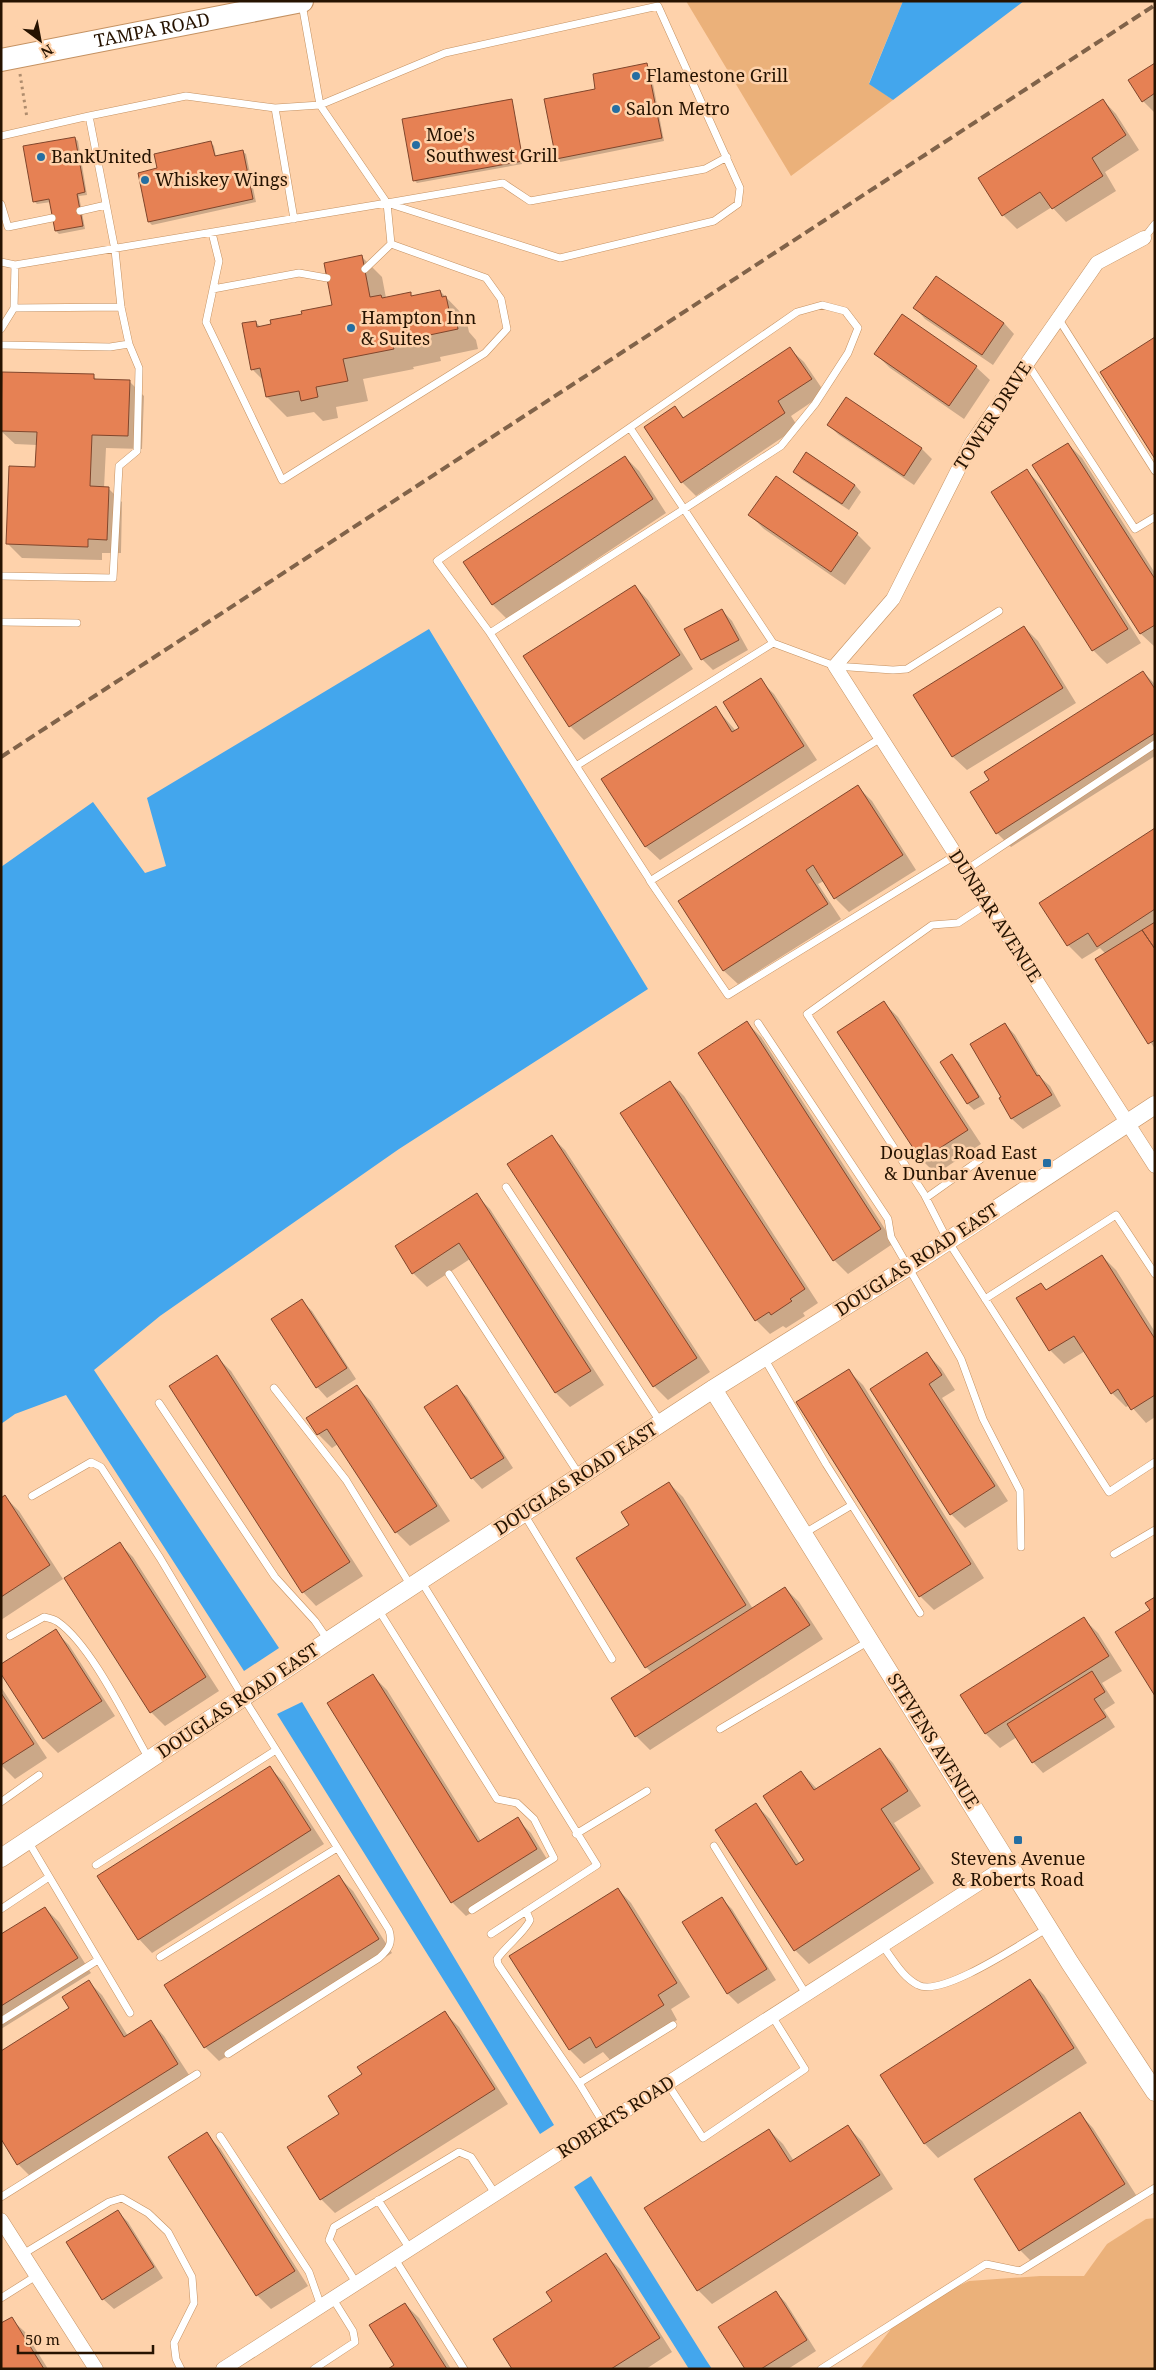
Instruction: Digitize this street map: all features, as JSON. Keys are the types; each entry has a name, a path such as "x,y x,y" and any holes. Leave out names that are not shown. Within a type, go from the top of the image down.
{"main road":[{"name":"TAMPA ROAD","path":"9,58 302,1"}],"street":[{"name":"TOWER DRIVE","path":"835,666 893,599 971,444 1097,263 1144,238"},
{"name":"DUNBAR AVENUE","path":"835,666 1155,1166"},
{"name":"DOUGLAS ROAD EAST","path":"1,1858 661,1423 908,1267 1155,1105"},
{"name":"STEVENS AVENUE","path":"714,1389 802,1535 946,1760 1048,1927 1146,2073 1155,2092"},
{"name":"ROBERTS ROAD","path":"223,2369 1009,1864"},
{"path":"1,2220 96,2369"}],"lane":[{"path":"302,1 320,106 386,203 391,244"},
{"path":"1,136 186,96 275,108 320,106 445,53 658,6 740,188 738,204 714,221 560,258 386,203"},
{"path":"275,108 294,219"},
{"path":"1,576 113,578 119,466 137,451 139,368 129,344 121,307 115,250 89,116"},
{"path":"1,262 15,265 115,250 503,183 530,201 705,169 727,157"},
{"path":"1,204 8,227 52,218"},
{"path":"80,211 106,205"},
{"path":"1144,238 1155,224"},
{"path":"212,233 219,261 206,322 282,480 485,352 508,329 501,299 486,278 391,244"},
{"path":"365,269 391,244"},
{"path":"1,329 14,308 15,265"},
{"path":"213,289 299,273 327,278"},
{"path":"490,633 781,446 814,404 848,353 858,328 845,311 822,306 797,312 437,561 490,633 650,881 728,995 956,855"},
{"path":"14,308 121,307"},
{"path":"1058,318 1155,471"},
{"path":"1,345 110,347 129,344"},
{"path":"1027,363 1135,529 1155,517"},
{"path":"630,428 773,643 835,666 893,670 907,669 998,611"},
{"path":"1,622 77,623"},
{"path":"576,766 773,643"},
{"path":"650,881 881,738"},
{"path":"966,870 1155,744"},
{"path":"988,904 958,923 932,925 807,1014 926,1198 948,1241 1109,1492 1155,1462"},
{"path":"758,1023 888,1219 891,1237 961,1359 983,1419 1020,1491 1021,1547"},
{"path":"926,1198 981,1159"},
{"path":"506,1187 661,1423"},
{"path":"985,1299 1116,1215 1155,1274"},
{"path":"449,1274 580,1477"},
{"path":"763,1358 920,1613"},
{"path":"274,1388 346,1480 416,1584 597,1865 491,1934"},
{"path":"158,1403 275,1576 314,1621 328,1641"},
{"path":"32,1496 91,1462 101,1467 160,1558 243,1697 389,1930 392,1941 388,1950 228,2054"},
{"path":"802,1535 852,1505"},
{"path":"524,1513 612,1660"},
{"path":"1114,1554 1155,1530"},
{"path":"378,1608 497,1799 518,1802 534,1819 554,1858 472,1910"},
{"path":"10,1636 44,1617 56,1620 72,1634 98,1671 149,1759"},
{"path":"720,1730 869,1640"},
{"path":"96,1865 276,1750"},
{"path":"1,1802 39,1775"},
{"path":"576,1834 647,1790"},
{"path":"28,1840 130,2013"},
{"path":"714,1846 806,1994"},
{"path":"160,1956 337,1848"},
{"path":"1,1909 50,1877"},
{"path":"526,1911 530,1920 527,1926 505,1947 497,1959 498,1964 579,2083 604,2124"},
{"path":"882,1945 906,1977 919,1986 932,1988 952,1982 988,1964 1048,1927"},
{"path":"1,2022 98,1960"},
{"path":"667,2084 703,2138 805,2069 772,2016"},
{"path":"579,2083 673,2025"},
{"path":"1,2197 197,2074"},
{"path":"220,2136 309,2272 327,2303 353,2331 355,2342 314,2369"},
{"path":"356,2284 329,2240 334,2227 459,2152 471,2157 496,2195"},
{"path":"821,2369 986,2264 1020,2271 1155,2188"},
{"path":"23,2254 109,2202 122,2198 148,2213 168,2232 192,2277 194,2303 174,2343 176,2359 181,2369"},
{"path":"378,2200 410,2250"},
{"path":"396,2259 464,2369"},
{"path":"1,2298 36,2276"}],"path":[{"path":"9,58 29,130"}],"shaded area":[{"path":"686,1 903,1 869,83 893,100 791,176"},
{"path":"1155,2218 1155,2369 860,2369 905,2311 969,2281 1040,2276 1084,2276 1107,2244 1146,2219"}],"water":[{"path":"903,1 1024,1 893,100 869,84"},
{"path":"429,629 648,989 399,1149 160,1316 94,1370 279,1648 244,1671 66,1395 15,1414 1,1424 1,867 93,802 145,873 166,866 147,798"},
{"path":"302,1702 554,2125 540,2134 277,1714"},
{"path":"591,2176 712,2369 689,2369 574,2187"}],"building":[{"path":"647,63 662,138 556,159 544,99 595,89 593,74"},
{"path":"1155,63 1155,93 1142,102 1128,80"},
{"path":"512,99 523,161 413,181 402,119"},
{"path":"1103,99 1126,135 1092,158 1103,176 1052,209 1040,192 1002,216 978,178"},
{"path":"75,137 85,192 77,194 83,226 55,231 49,199 33,202 23,146"},
{"path":"211,141 215,156 243,150 253,199 148,222 138,173 157,168 154,154"},
{"name":"Hampton Inn & Suites","path":"362,255 370,297 381,295 382,298 411,292 411,296 440,290 442,297 446,296 451,319 456,318 458,329 420,337 421,341 393,346 394,349 343,359 348,381 316,387 318,397 301,401 299,391 266,397 260,368 251,370 242,323 256,321 257,327 271,324 270,320 302,314 301,311 332,305 324,263"},
{"path":"936,276 1004,323 982,355 913,308"},
{"path":"902,314 977,366 949,406 874,354"},
{"path":"1155,337 1155,459 1100,372"},
{"path":"790,347 812,379 778,401 785,413 681,483 644,427 675,406 683,418"},
{"path":"2,372 94,374 94,379 130,380 128,436 92,435 90,486 109,487 107,540 88,539 88,547 6,544 9,466 35,467 37,432 1,431"},
{"path":"846,397 922,448 904,476 827,425"},
{"path":"1068,443 1155,579 1155,625 1140,634 1032,465"},
{"path":"806,452 855,485 842,504 793,472"},
{"path":"625,456 653,499 492,605 463,562"},
{"path":"1027,469 1128,629 1092,651 991,492"},
{"path":"776,476 858,533 831,572 748,515"},
{"path":"635,585 680,655 569,727 523,656"},
{"path":"722,609 739,640 701,660 684,629"},
{"path":"1024,626 1063,688 952,757 913,695"},
{"path":"1143,671 1155,689 1155,733 996,834 970,792 989,780 984,772"},
{"path":"761,678 804,746 645,847 601,779 716,706 732,732 739,728 723,702"},
{"path":"858,785 903,855 834,899 813,865 806,870 828,904 723,971 678,901"},
{"path":"1155,828 1155,909 1097,947 1088,933 1067,946 1039,903"},
{"path":"1155,922 1155,949 1142,930"},
{"path":"1142,930 1155,949 1155,1040 1148,1044 1095,959"},
{"path":"884,1001 968,1130 921,1160 837,1032"},
{"path":"747,1021 881,1229 833,1261 698,1053"},
{"path":"1005,1023 1037,1076 1039,1075 1052,1095 1011,1119 999,1098 1001,1097 970,1044"},
{"path":"952,1054 979,1097 967,1104 940,1062"},
{"path":"670,1081 805,1289 790,1299 792,1301 771,1315 769,1312 755,1321 620,1113"},
{"path":"552,1135 697,1358 653,1387 507,1164"},
{"path":"477,1193 591,1371 555,1393 459,1243 412,1274 395,1246"},
{"path":"1102,1255 1155,1339 1155,1395 1131,1410 1118,1389 1111,1394 1074,1336 1049,1351 1016,1298 1041,1283 1046,1290"},
{"path":"302,1299 347,1368 316,1388 271,1319"},
{"path":"927,1352 942,1375 929,1384 995,1486 950,1515 870,1389"},
{"path":"217,1355 350,1562 302,1593 169,1386"},
{"path":"849,1369 971,1564 919,1597 796,1402"},
{"path":"357,1385 437,1506 395,1533 327,1429 317,1435 306,1418"},
{"path":"457,1385 504,1458 471,1479 424,1407"},
{"path":"669,1482 746,1605 645,1668 576,1558 629,1525 621,1512"},
{"path":"5,1495 50,1565 1,1597 1,1498"},
{"path":"120,1542 206,1677 150,1713 64,1578"},
{"path":"785,1587 810,1625 635,1737 611,1698"},
{"path":"1155,1597 1155,1696 1115,1632 1150,1610 1145,1603"},
{"path":"1084,1617 1109,1656 985,1734 960,1695"},
{"path":"56,1629 102,1701 43,1739 1,1674 1,1664"},
{"path":"1092,1671 1105,1692 1094,1699 1106,1717 1032,1763 1007,1724"},
{"path":"373,1674 478,1842 518,1817 537,1849 451,1903 327,1703"},
{"path":"1,1693 34,1744 1,1765"},
{"path":"880,1748 908,1791 881,1809 920,1869 794,1951 715,1830 756,1803 796,1865 804,1860 763,1796 801,1771 814,1790"},
{"path":"270,1766 311,1830 138,1940 97,1876"},
{"path":"339,1875 379,1939 204,2048 164,1985"},
{"path":"618,1888 677,1983 658,1995 664,2005 596,2048 590,2037 569,2050 509,1956"},
{"path":"722,1897 767,1969 727,1994 682,1922"},
{"path":"45,1907 78,1958 1,2006 1,1934"},
{"path":"1030,1979 1074,2048 924,2144 880,2075"},
{"path":"89,1980 124,2037 151,2020 178,2064 17,2165 1,2139 1,2051 69,2008 62,1997"},
{"path":"445,2011 495,2089 320,2200 287,2147 339,2114 328,2096 362,2074 357,2067"},
{"path":"1080,2112 1125,2184 1019,2251 974,2179"},
{"path":"848,2125 880,2175 697,2291 644,2208 769,2129 790,2162"},
{"path":"207,2132 295,2271 256,2296 168,2157"},
{"path":"118,2210 154,2267 102,2300 66,2242"},
{"path":"606,2253 660,2338 611,2369 512,2369 493,2339 552,2301 546,2292"},
{"path":"776,2291 807,2340 761,2369 745,2369 718,2327"},
{"path":"405,2303 447,2369 388,2369 394,2365 369,2325"},
{"path":"12,2317 44,2369 1,2369 1,2323"}],"railway":[{"path":"1,757 1155,5"}],"place":[{"name":"Flamestone Grill","path":"636,76"},
{"name":"Salon Metro","path":"616,109"},
{"name":"Moe's Southwest Grill","path":"416,145"},
{"name":"BankUnited","path":"41,157"},
{"name":"Whiskey Wings","path":"145,180"},
{"name":"Hampton Inn & Suites","path":"351,328"},
{"name":"Douglas Road East & Dunbar Avenue","path":"1047,1163"},
{"name":"Stevens Avenue & Roberts Road","path":"1018,1840"}]}
